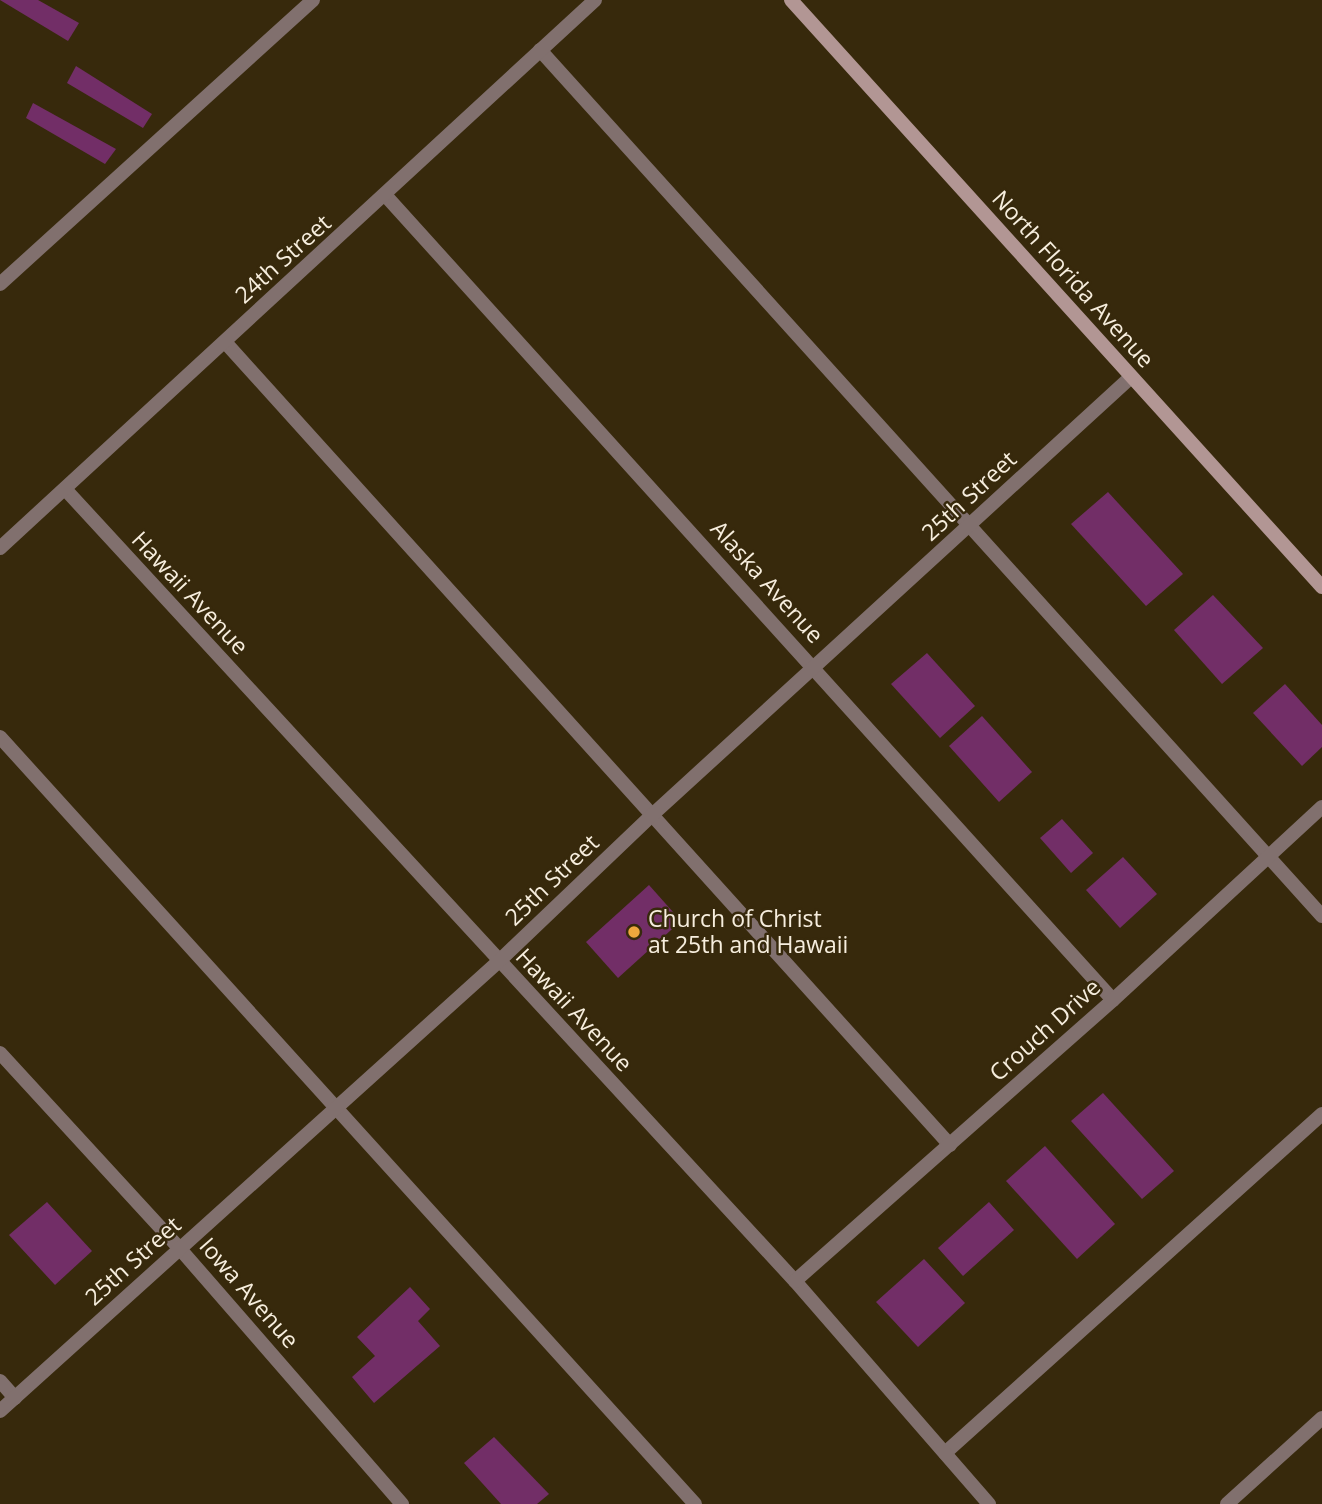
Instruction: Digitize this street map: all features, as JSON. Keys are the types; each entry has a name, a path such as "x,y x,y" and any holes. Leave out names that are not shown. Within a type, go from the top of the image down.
{"main road":[{"name":"North Florida Avenue","path":"790,0 1322,587"}],"street":[{"path":"0,284 313,0"},
{"name":"24th Street","path":"0,548 386,196 595,0"},
{"path":"540,50 1322,916"},
{"name":"Alaska Avenue","path":"386,196 1113,1000"},
{"path":"225,342 950,1145"},
{"name":"25th Street","path":"0,1412 498,962 651,816 816,669 1132,377"},
{"name":"Hawaii Avenue","path":"65,489 795,1282 989,1504"},
{"path":"0,737 695,1504"},
{"name":"Crouch Drive","path":"795,1282 1113,1000 1322,807"},
{"name":"Iowa Avenue","path":"0,1053 181,1250 402,1504"},
{"path":"944,1452 1322,1114"},
{"path":"0,1381 15,1398"},
{"path":"1227,1504 1322,1419"}],"building":[{"path":"0,0 38,0 79,23 68,41"},
{"path":"76,66 152,114 143,128 67,83"},
{"path":"33,103 116,149 105,164 26,118"},
{"path":"1108,492 1183,574 1146,606 1071,524"},
{"path":"1213,595 1263,648 1222,684 1174,630"},
{"path":"927,653 975,706 940,738 891,684"},
{"path":"1285,684 1322,725 1322,747 1302,766 1253,713"},
{"path":"982,716 1032,772 999,802 949,746"},
{"path":"1062,819 1093,853 1071,873 1040,838"},
{"path":"1123,857 1157,894 1120,928 1086,890"},
{"name":"Church of Christ at 25th and Hawaii","path":"649,885 681,921 618,978 586,942"},
{"path":"1103,1093 1174,1171 1142,1199 1071,1121"},
{"path":"1045,1146 1115,1224 1077,1259 1006,1181"},
{"path":"47,1202 92,1251 55,1285 9,1235"},
{"path":"989,1202 1014,1230 963,1276 938,1248"},
{"path":"924,1259 965,1303 918,1347 876,1302"},
{"path":"410,1287 430,1309 418,1321 440,1346 374,1403 352,1377 375,1356 357,1337"},
{"path":"494,1437 549,1494 537,1504 501,1504 464,1463"}],"place":[{"name":"Church of Christ at 25th and Hawaii","path":"634,932"}]}
